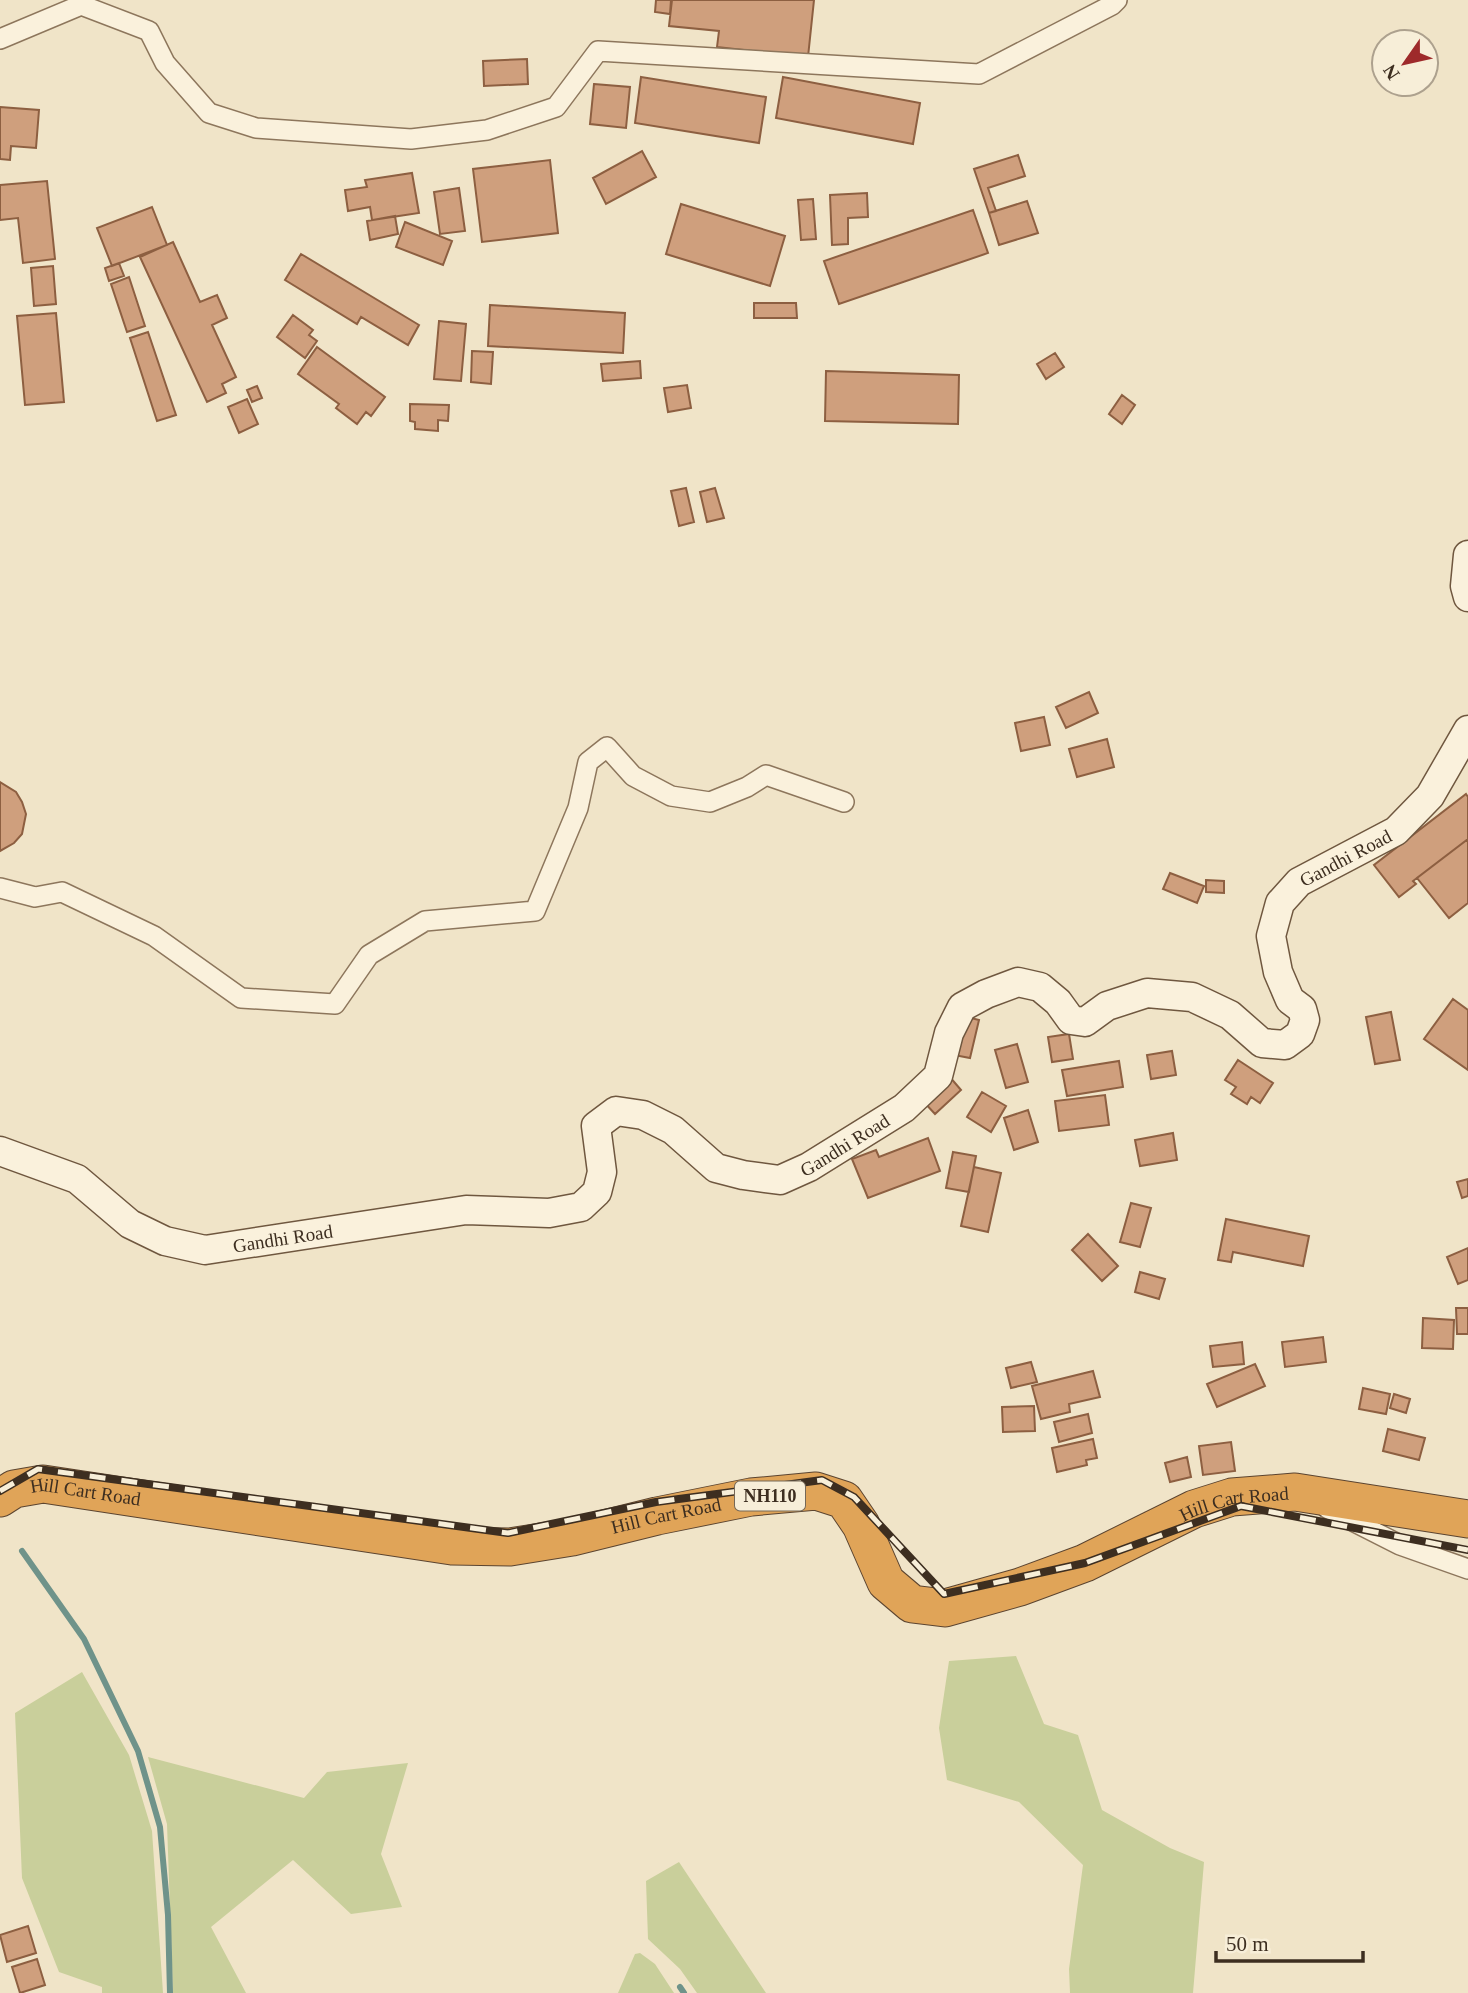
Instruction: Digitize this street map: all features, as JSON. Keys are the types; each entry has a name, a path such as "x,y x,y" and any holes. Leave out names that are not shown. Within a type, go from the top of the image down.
{"highway":[{"name":"Hill Cart Road","path":"0,1498 14,1489 43,1484 452,1546 510,1546 572,1536 751,1497 816,1492 844,1500 861,1525 886,1582 912,1604 945,1608 1020,1587 1085,1563 1194,1508 1232,1497 1295,1492 1468,1518"}],"main road":[{"path":"1468,555 1465,586 1468,597"},
{"name":"Gandhi Road","path":"0,1151 76,1179 130,1224 165,1241 205,1250 466,1210 549,1213 581,1207 597,1192 602,1172 596,1126 617,1111 643,1115 673,1130 716,1168 780,1180 834,1153 904,1108 938,1076 949,1033 962,1007 1018,982 1040,987 1058,1002 1071,1020 1085,1022 1107,1006 1147,993 1192,997 1230,1016 1262,1043 1285,1045 1300,1034 1305,1020 1302,1009 1290,1000 1278,972 1271,936 1280,902 1299,882 1396,831 1430,796 1468,730"}],"street":[{"path":"0,39 81,5 149,31 164,63 209,113 256,128 411,139 487,130 556,107 598,51 979,74 1117,0"},
{"path":"0,888 35,897 62,892 153,936 241,998 335,1004 369,955 425,921 535,911 578,808 588,762 607,747 634,776 671,796 710,802 747,787 766,775 844,802"},
{"path":"1295,1492 1400,1545 1468,1569"}],"green space":[{"path":"1016,1656 1044,1724 1078,1735 1102,1810 1170,1848 1204,1862 1193,1993 1070,1993 1069,1969 1083,1865 1019,1802 947,1780 939,1728 949,1661"},
{"path":"82,1672 129,1755 152,1831 163,1993 102,1993 102,1987 59,1972 22,1878 15,1713"},
{"path":"148,1757 304,1798 327,1772 408,1763 381,1854 402,1907 351,1914 293,1860 211,1927 246,1993 173,1993 167,1824"},
{"path":"679,1862 766,1993 697,1993 680,1969 648,1939 646,1881"},
{"path":"640,1953 655,1964 674,1993 618,1993 635,1954"}],"building":[{"path":"656,0 671,0 670,14 655,12"},
{"path":"672,0 814,0 808,57 717,47 719,31 669,26"},
{"path":"527,59 528,84 484,86 483,61"},
{"path":"641,77 766,97 759,143 635,123"},
{"path":"783,77 920,103 913,144 776,118"},
{"path":"594,84 630,87 626,128 590,124"},
{"path":"0,107 39,110 36,148 11,146 10,160 0,159"},
{"path":"642,151 656,177 606,204 593,178"},
{"path":"1018,155 1025,176 988,188 996,211 989,213 974,169"},
{"path":"550,160 558,233 482,242 473,169"},
{"path":"412,173 419,213 372,220 370,207 348,211 345,190 367,187 365,180"},
{"path":"47,181 55,259 23,263 18,218 0,220 0,185"},
{"path":"459,188 465,231 440,234 434,192"},
{"path":"867,193 868,217 848,218 848,244 832,245 830,195"},
{"path":"813,199 816,239 801,240 798,200"},
{"path":"1027,201 1038,233 999,245 989,213"},
{"path":"681,204 785,236 770,286 666,254"},
{"path":"152,207 167,245 112,266 97,228"},
{"path":"973,210 988,253 839,304 824,261"},
{"path":"395,216 398,234 370,240 367,221"},
{"path":"405,222 452,241 443,265 396,247"},
{"path":"173,242 200,302 217,295 227,318 212,325 236,377 222,384 226,393 207,402 140,257"},
{"path":"301,254 419,325 408,345 361,317 357,324 285,280"},
{"path":"119,263 124,276 109,281 105,268"},
{"path":"53,266 56,304 34,306 31,268"},
{"path":"129,277 145,326 127,332 111,284"},
{"path":"754,303 796,303 797,318 754,318"},
{"path":"490,305 625,313 623,353 488,346"},
{"path":"56,313 64,402 25,405 17,316"},
{"path":"293,315 313,330 309,335 317,341 305,358 277,337"},
{"path":"439,321 466,324 461,381 434,379"},
{"path":"148,332 176,415 157,421 130,338"},
{"path":"317,347 385,397 371,416 366,412 357,424 336,408 339,404 298,374"},
{"path":"472,351 493,352 491,384 471,382"},
{"path":"1055,353 1064,367 1046,379 1037,364"},
{"path":"640,361 641,378 603,381 601,364"},
{"path":"826,371 959,375 958,424 825,421"},
{"path":"687,385 691,408 668,412 664,388"},
{"path":"257,386 262,398 252,402 247,390"},
{"path":"1122,395 1135,405 1122,424 1109,414"},
{"path":"247,399 258,424 239,433 228,407"},
{"path":"410,404 449,405 448,421 438,420 438,431 415,429 415,422 410,421"},
{"path":"686,488 694,522 679,526 671,491"},
{"path":"715,488 724,518 707,522 700,492"},
{"path":"1089,692 1098,713 1066,728 1056,707"},
{"path":"1044,717 1050,745 1021,751 1015,723"},
{"path":"1107,739 1114,767 1077,777 1069,749"},
{"path":"0,782 16,792 26,814 22,834 14,843 0,851"},
{"path":"1466,794 1468,839 1413,881 1416,884 1399,897 1374,865"},
{"path":"1468,839 1468,903 1449,918 1417,878"},
{"path":"1170,873 1204,886 1197,903 1163,889"},
{"path":"1206,880 1224,881 1224,893 1206,892"},
{"path":"1453,999 1468,1010 1468,1070 1424,1039"},
{"path":"1391,1012 1400,1060 1375,1064 1366,1017"},
{"path":"963,1016 979,1020 970,1058 954,1055"},
{"path":"1069,1034 1073,1059 1052,1062 1048,1037"},
{"path":"1017,1044 1028,1082 1006,1088 995,1050"},
{"path":"1172,1051 1176,1075 1151,1079 1147,1055"},
{"path":"1238,1060 1273,1083 1260,1103 1251,1097 1247,1104 1231,1094 1236,1087 1225,1080"},
{"path":"1119,1061 1123,1087 1067,1096 1062,1070"},
{"path":"949,1076 961,1090 935,1114 923,1101"},
{"path":"982,1092 1006,1106 991,1132 967,1117"},
{"path":"1105,1095 1109,1125 1059,1131 1055,1101"},
{"path":"1028,1110 1038,1142 1014,1150 1004,1118"},
{"path":"1173,1133 1177,1160 1140,1166 1135,1140"},
{"path":"928,1138 940,1171 868,1198 852,1159 876,1150 879,1157"},
{"path":"953,1152 976,1156 969,1192 946,1188"},
{"path":"974,1167 1001,1173 988,1232 961,1226"},
{"path":"1468,1179 1468,1196 1462,1198 1457,1182"},
{"path":"1131,1203 1151,1208 1140,1247 1120,1242"},
{"path":"1226,1219 1309,1236 1303,1266 1233,1252 1231,1262 1218,1260"},
{"path":"1088,1234 1118,1266 1102,1281 1072,1250"},
{"path":"1468,1248 1468,1280 1458,1284 1447,1257"},
{"path":"1140,1272 1165,1279 1159,1299 1135,1292"},
{"path":"1456,1308 1468,1308 1468,1334 1457,1334"},
{"path":"1423,1318 1454,1320 1453,1349 1422,1348"},
{"path":"1323,1337 1326,1362 1285,1367 1282,1342"},
{"path":"1242,1342 1244,1364 1213,1367 1210,1346"},
{"path":"1031,1362 1037,1382 1011,1388 1006,1368"},
{"path":"1255,1364 1265,1386 1217,1407 1207,1384"},
{"path":"1093,1371 1100,1397 1069,1404 1070,1412 1041,1419 1032,1386"},
{"path":"1363,1388 1390,1394 1386,1414 1359,1409"},
{"path":"1394,1394 1410,1399 1406,1413 1390,1408"},
{"path":"1034,1406 1035,1431 1003,1432 1002,1407"},
{"path":"1088,1414 1092,1433 1059,1442 1054,1422"},
{"path":"1388,1429 1425,1438 1419,1460 1383,1451"},
{"path":"1093,1439 1097,1458 1086,1460 1087,1465 1057,1472 1052,1448"},
{"path":"1231,1442 1235,1471 1203,1475 1199,1446"},
{"path":"1187,1457 1191,1477 1170,1482 1165,1463"},
{"path":"28,1926 36,1953 7,1962 0,1935"},
{"path":"37,1959 45,1985 20,1993 12,1967"}],"waterway":[{"path":"22,1551 84,1639 138,1751 160,1827 168,1915 170,1993"},
{"path":"680,1987 684,1993"}],"railway":[{"path":"0,1491 38,1469 508,1533 656,1502 822,1480 854,1497 944,1594 1085,1563 1241,1506 1468,1550"}]}
